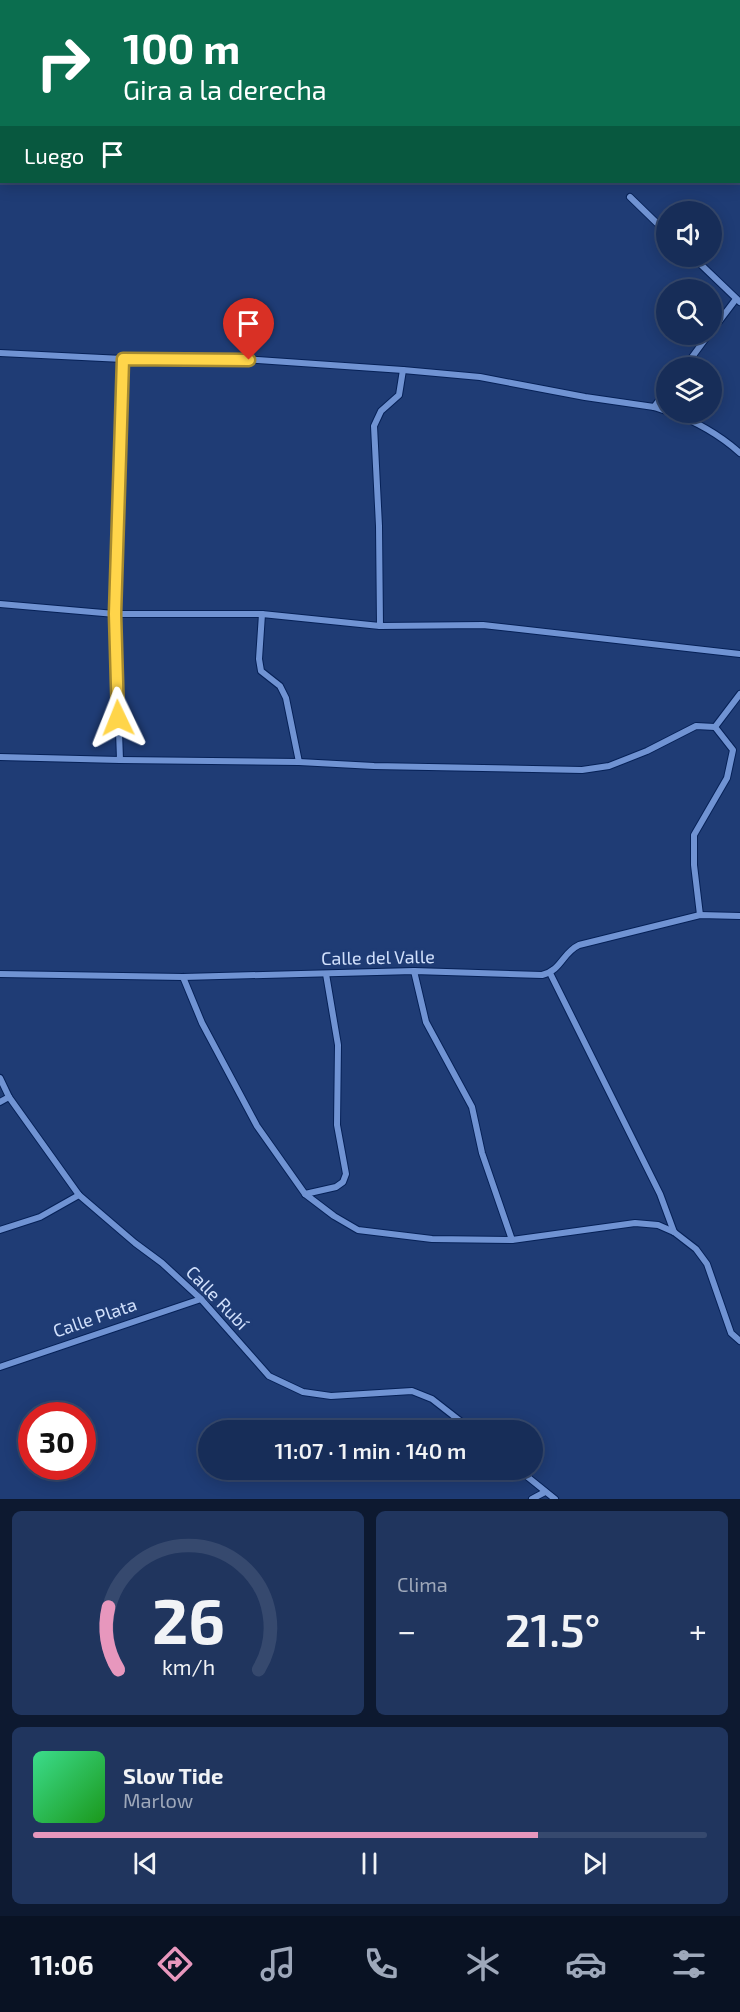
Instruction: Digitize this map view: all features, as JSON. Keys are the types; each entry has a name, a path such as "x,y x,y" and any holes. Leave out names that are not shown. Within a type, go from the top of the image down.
{"street":[{"path":"630,197 656,222"},
{"path":"704,267 738,300 722,319"},
{"path":"0,353 123,359 227,358 403,370 480,377 585,398 654,407 656,404"},
{"path":"120,760 115,614 123,359"},
{"path":"380,626 380,526 374,426 381,411 399,395 403,370"},
{"path":"695,423 740,453"},
{"path":"0,604 115,614 262,614 380,626 483,625 740,654"},
{"path":"262,614 259,659 261,671 280,686 286,698 299,762"},
{"path":"716,727 740,694"},
{"path":"0,757 582,770 609,766 647,751 696,726 716,727"},
{"path":"700,915 694,865 694,835 727,778 733,750 716,727"},
{"path":"674,1232 660,1194 550,973 557,968 568,952 579,945 700,915 740,916"},
{"path":"414,971 426,1022 472,1107 482,1153 512,1240"},
{"name":"Calle del Valle","path":"0,974 70,977 183,977 414,971 542,975 550,973"},
{"path":"305,1194 336,1187 343,1182 346,1173 337,1125 338,1045 326,974"},
{"path":"183,977 202,1023 257,1126 305,1194 334,1216 358,1230 432,1239 512,1240 635,1223 658,1225 674,1232 696,1249 707,1264 731,1333 740,1341"},
{"name":"Calle Rubí","path":"0,1078 9,1097 79,1195 162,1263 201,1299 269,1376 303,1392 331,1396 412,1391 432,1399 459,1420"},
{"path":"0,1102 9,1097"},
{"path":"0,1230 40,1217 79,1195"},
{"name":"Calle Plata","path":"0,1367 201,1299"},
{"path":"531,1480 555,1499"},
{"path":"532,1499 545,1492"}],"route":[{"path":"118,718 115,614 123,359 227,358 249,360"}]}
